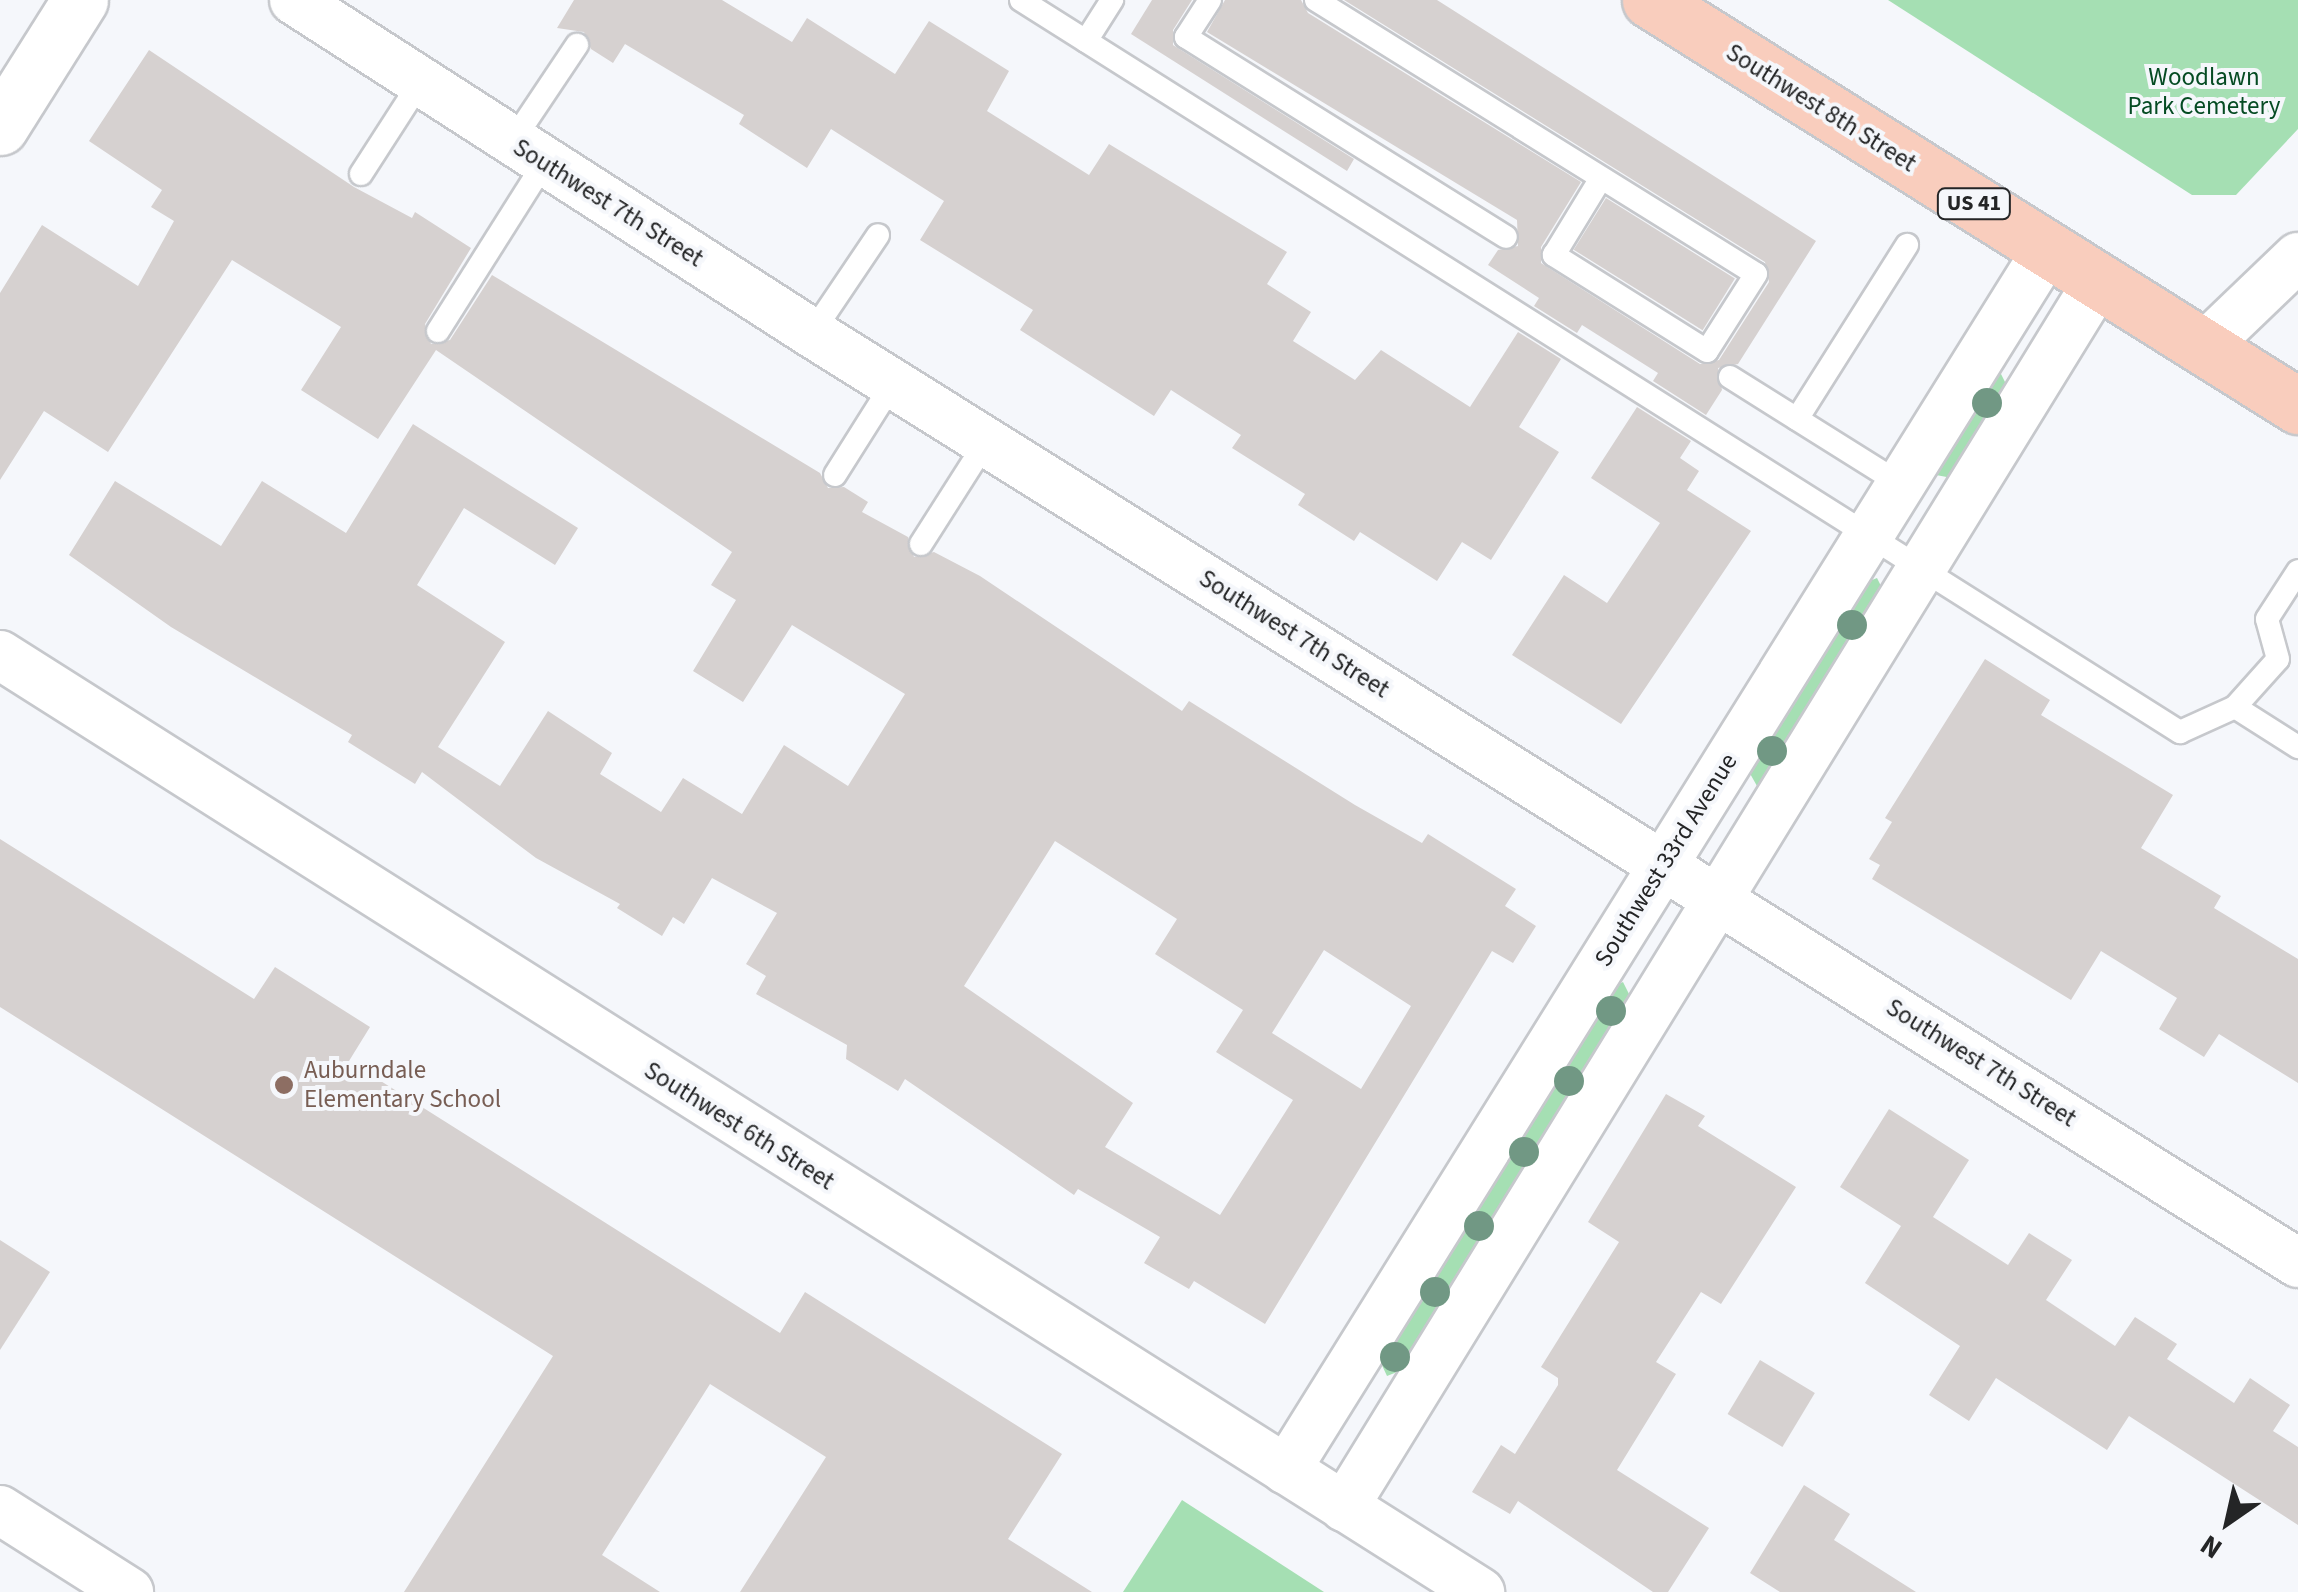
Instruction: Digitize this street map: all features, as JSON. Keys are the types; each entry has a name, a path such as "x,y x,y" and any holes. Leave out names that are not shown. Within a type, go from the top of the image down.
{"main road":[{"name":"Southwest 8th Street","path":"1650,0 2298,406"}],"street":[{"path":"0,128 80,0"},
{"name":"Southwest 7th Street","path":"294,0 812,333 2298,1263"},
{"name":"Southwest 33rd Avenue","path":"1286,1470 2048,250"},
{"path":"2202,349 2298,257"},
{"path":"1344,1507 2097,283"},
{"name":"Southwest 6th Street","path":"0,655 1480,1592"},
{"path":"0,1510 129,1592"}],"lane":[{"path":"1020,0 2180,732 2234,707 2278,660 2267,619 2298,571"},
{"path":"1086,42 1112,0"},
{"path":"1210,0 1186,37 1506,237"},
{"path":"1316,0 1756,274 1707,351 1554,255 1601,178"},
{"path":"438,331 529,152 577,46"},
{"path":"361,174 421,81"},
{"path":"812,333 878,234"},
{"path":"1796,420 1908,245"},
{"path":"1730,377 1902,484"},
{"path":"835,475 892,383"},
{"path":"920,544 986,442"},
{"path":"2234,707 2298,747"}],"green space":[{"name":"Woodlawn Park Cemetery","path":"1888,0 2298,0 2298,129 2236,195 2192,195"},
{"path":"2000,372 2009,390 1952,478 1936,475 1934,467"},
{"path":"1877,578 1884,592 1757,786 1748,770 1867,582"},
{"path":"1623,982 1631,998 1397,1372 1387,1376 1380,1361 1613,987"},
{"path":"1182,1500 1324,1592 1123,1592"}],"building":[{"path":"574,0 722,0 792,42 807,18 895,74 929,21 1009,71 987,111 1089,175 1109,144 1287,252 1267,284 1311,312 1293,341 1355,380 1381,350 1470,407 1518,332 1561,359 1519,427 1559,452 1491,560 1462,542 1437,581 1360,532 1354,541 1298,505 1305,494 1232,448 1241,435 1171,390 1154,416 1020,330 1033,310 920,240 944,201 831,129 807,168 739,124 744,115 625,44 613,63 591,49 584,32 557,28"},
{"path":"1152,0 1192,0 1173,30 1173,45 1354,159 1347,171 1131,34"},
{"path":"1225,0 1301,0 1308,13 1581,182 1541,247 1541,263 1700,364 1719,360 1769,282 1765,262 1344,0 1437,0 1816,241 1738,364 1718,368 1722,390 1706,415 1653,381 1658,373 1582,325 1577,333 1534,306 1539,298 1488,265 1498,250 1518,246 1517,220 1207,32"},
{"path":"149,50 354,187 412,218 415,212 471,248 425,324 431,344 450,340 492,275 820,473 828,488 844,487 868,502 862,512 908,537 914,557 934,552 980,576 1182,711 1189,701 1355,805 1422,843 1428,834 1516,889 1505,906 1536,926 1513,963 1492,951 1265,1324 1194,1281 1189,1289 1144,1263 1160,1237 1078,1189 1074,1195 905,1079 898,1091 846,1059 847,1045 756,994 766,976 746,964 777,913 712,878 684,924 673,917 662,936 617,908 620,904 536,858 422,772 415,784 348,742 352,735 171,627 69,555 115,481 221,546 262,481 346,533 413,424 578,528 555,565 464,508 417,585 505,642 438,747 500,786 548,711 612,753 600,774 661,812 683,778 742,814 784,745 848,786 905,694 792,625 743,702 693,671 736,600 711,585 732,552 436,350 378,439 301,390 341,327 232,260 108,452 44,411 0,480 0,293 42,225 138,286 174,221 151,207 162,190 89,141","holes":["1055,841 1177,919 1155,954 1243,1010 1216,1052 1293,1100 1220,1215 1105,1147 1133,1103 964,986","1324,950 1411,1006 1361,1089 1272,1033"]},
{"path":"1606,198 1735,279 1703,330 1574,250"},
{"path":"1637,407 1691,441 1680,458 1699,471 1687,490 1751,531 1621,724 1512,655 1564,575 1607,603 1660,523 1591,478"},
{"path":"1985,659 2050,700 2041,715 2173,795 2141,848 2221,896 2214,908 2298,959 2298,1083 2219,1034 2204,1057 2159,1029 2177,998 2101,951 2071,1000 1872,879 1880,865 1869,859 1892,822 1885,818"},
{"path":"0,839 254,999 275,967 370,1027 349,1061 780,1333 805,1292 1062,1454 1008,1539 1092,1592 740,1592 826,1457 710,1384 602,1555 660,1592 404,1592 553,1356 0,1007"},
{"path":"1666,1094 1705,1116 1698,1126 1796,1187 1721,1304 1701,1292 1656,1362 1676,1374 1617,1470 1709,1528 1668,1592 1653,1592 1518,1501 1510,1514 1472,1492 1501,1445 1515,1454 1558,1385 1558,1378 1541,1367 1619,1242 1588,1222"},
{"path":"1889,1109 1969,1160 1933,1217 2008,1265 2029,1233 2072,1260 2046,1300 2115,1346 2135,1317 2177,1344 2167,1359 2234,1403 2250,1378 2290,1405 2273,1431 2298,1447 2298,1525 2129,1416 2107,1450 1996,1378 1969,1421 1929,1395 1960,1346 1865,1283 1901,1226 1840,1187"},
{"path":"0,1240 50,1272 0,1350"},
{"path":"1760,1360 1815,1393 1782,1447 1728,1414"},
{"path":"1804,1485 1850,1514 1834,1540 1916,1592 1780,1592 1750,1573"}],"place":[{"name":"Auburndale Elementary School","path":"284,1085"}]}
